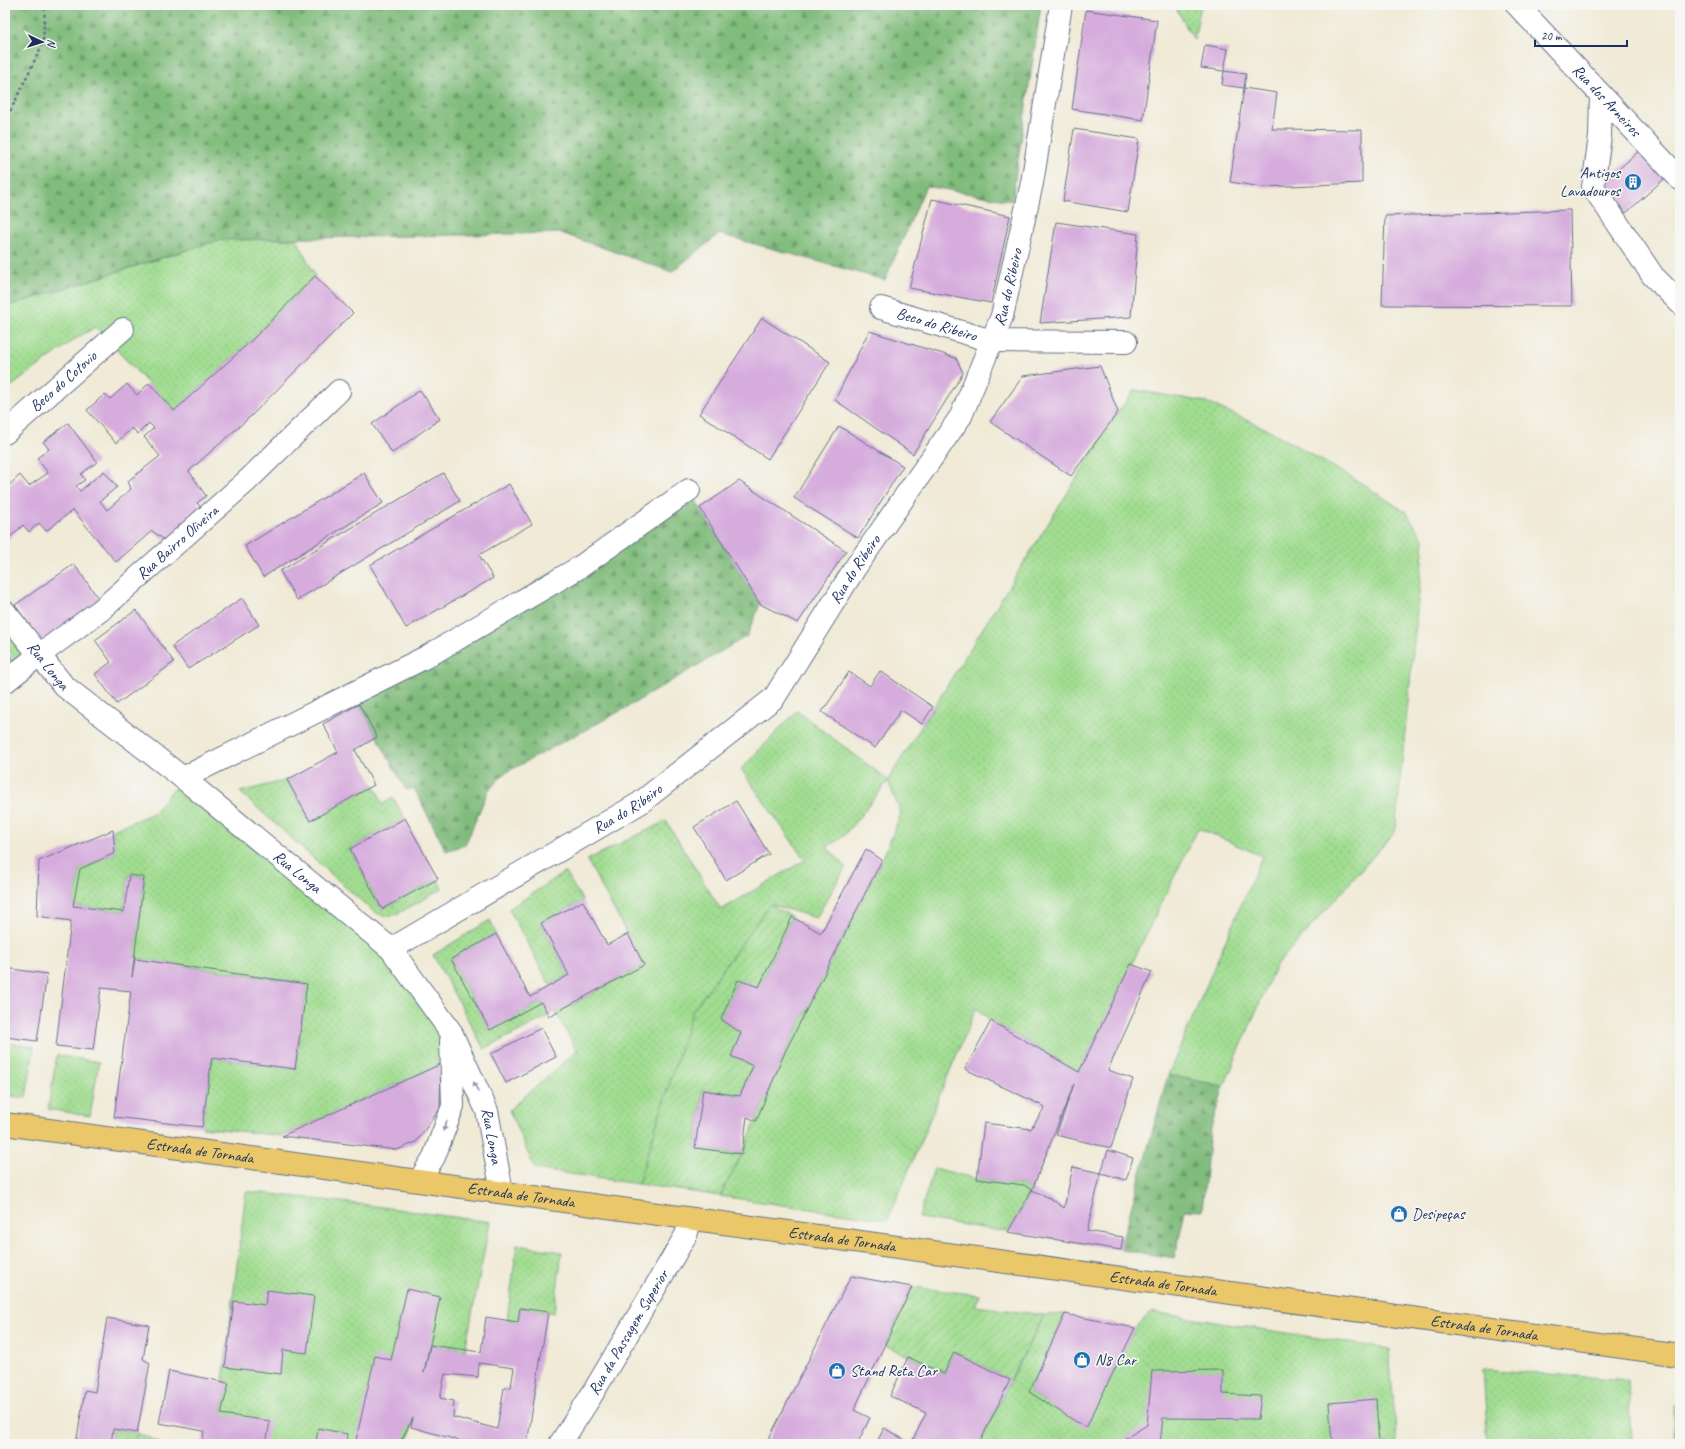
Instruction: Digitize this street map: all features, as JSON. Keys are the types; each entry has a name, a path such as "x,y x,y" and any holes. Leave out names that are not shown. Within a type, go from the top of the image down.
{"main road":[{"name":"Estrada de Tornada","path":"5,1124 1680,1355"}],"street":[{"name":"Rua do Ribeiro","path":"390,949 640,803 774,698 855,568 961,416 1002,316 1032,183 1061,5"},
{"name":"Rua dos Arneiros","path":"1517,5 1680,179"},
{"path":"1602,95 1600,136 1594,187 1653,276 1680,303"},
{"name":"Beco do Ribeiro","path":"881,308 992,341 1126,342"},
{"name":"Beco do Cotovio","path":"5,433 123,329"},
{"name":"Rua Bairro Oliveira","path":"5,682 39,654 101,610 248,480 339,391"},
{"path":"183,778 428,656 575,570 689,490"},
{"name":"Rua Longa","path":"5,612 64,686 183,778 390,949 451,1032 487,1111 502,1192"},
{"path":"419,1181 434,1157 452,1106 451,1032"},
{"name":"Rua da Passagem Superior","path":"560,1444 591,1396 686,1235 691,1218"}],"path":[{"path":"5,122 43,43 45,5"}],"green space":[{"path":"5,5 1041,5 1012,201 926,186 885,280 719,234 672,272 561,233 219,240 5,307"},
{"path":"1174,5 1201,5 1194,40"},
{"path":"297,239 315,276 252,340 174,411 95,327 75,339 5,391 5,307 219,240"},
{"path":"1135,390 1206,402 1271,431 1366,486 1407,513 1424,541 1395,832 1275,967 1224,1086 1168,1075 1262,856 1198,828 1079,1072 991,1021 976,1008 888,1220 720,1196 742,1154 785,1052 882,860 901,814 888,781 843,837 827,847 846,867 816,918 770,904 692,1012 638,1184 535,1169 509,1110 577,1051 556,1013 644,965 587,860 666,821 721,910 805,860 741,769 797,711 888,780 1118,412"},
{"path":"689,490 760,604 747,636 626,708 505,773 488,791 465,845 446,851 414,788 406,790 359,704 351,694"},
{"path":"5,612 39,655 5,678"},
{"path":"183,778 391,949 451,1032 441,1064 282,1136 202,1127 212,1058 295,1069 307,984 134,958 144,877 129,875 124,912 73,906 80,869 115,853 113,830 153,813"},
{"path":"287,780 310,821 374,785 383,804 393,798 405,818 350,849 382,909 438,879 442,889 397,914 385,917 370,909 240,792"},
{"path":"565,872 583,901 541,923 569,975 550,985 509,909"},
{"path":"770,904 792,917 759,987 738,980 721,1019 741,1033 732,1056 753,1066 740,1096 703,1090 695,1148 742,1154 720,1196 638,1184 692,1012"},
{"path":"490,920 496,934 451,959 489,1030 541,1002 549,1016 484,1049 433,955"},
{"path":"5,1042 34,1047 26,1098 5,1095"},
{"path":"57,1055 99,1062 90,1116 48,1109"},
{"path":"1168,1075 1224,1086 1210,1131 1202,1211 1185,1210 1175,1258 1121,1250 1123,1237"},
{"path":"934,1168 977,1179 1024,1185 1032,1190 1008,1232 919,1218"},
{"path":"246,1191 367,1205 490,1222 465,1350 430,1345 408,1444 217,1444 221,1414 229,1383 223,1381"},
{"path":"517,1245 562,1252 554,1313 520,1308 518,1322 507,1320"},
{"path":"912,1287 980,1295 975,1306 1044,1315 1010,1380 954,1352 944,1374 885,1345"},
{"path":"1151,1312 1389,1349 1397,1444 979,1444 1044,1315 1065,1314 1029,1392 1086,1427 1135,1328"},
{"path":"1483,1369 1628,1380 1631,1444 1488,1444"},
{"path":"1673,1405 1680,1406 1680,1444 1676,1444"},
{"path":"113,1429 137,1433 135,1444 111,1444"},
{"path":"137,1433 159,1442 159,1444 135,1444"}],"building":[{"path":"1086,10 1157,20 1143,120 1072,109"},
{"path":"1205,45 1228,49 1224,71 1201,68"},
{"path":"1224,71 1246,74 1244,88 1222,85"},
{"path":"1244,88 1277,93 1272,129 1362,130 1362,183 1263,187 1230,182"},
{"path":"1074,129 1139,139 1128,212 1063,201"},
{"name":"Antigos Lavadouros","path":"1640,150 1665,178 1626,213 1601,185"},
{"path":"932,199 1010,216 991,303 909,288"},
{"path":"1570,210 1572,306 1382,305 1385,216"},
{"path":"1056,222 1138,234 1131,317 1040,323"},
{"path":"315,276 353,313 251,416 189,471 206,496 197,503 205,512 166,541 152,531 116,562 73,510 46,531 39,523 29,532 23,525 5,542 5,489 20,475 29,486 48,473 37,458 49,449 43,442 68,423 97,462 81,474 85,480 76,486 80,491 104,471 117,487 100,501 107,510 131,489 128,481 160,456 144,437 154,428 149,423 138,434 132,428 116,443 87,410 105,394 110,399 127,384 137,395 149,383 174,411 252,340"},
{"path":"762,318 830,362 768,459 699,414"},
{"path":"869,331 956,358 963,373 913,454 835,400"},
{"path":"1100,366 1118,412 1071,476 990,422 1023,376"},
{"path":"420,390 440,419 392,453 372,424"},
{"path":"839,426 903,466 858,538 794,498"},
{"path":"364,473 383,503 263,577 245,546"},
{"path":"443,473 460,501 297,600 280,571"},
{"path":"739,481 846,551 798,623 760,604 700,508"},
{"path":"509,484 532,524 479,555 493,578 406,628 370,565"},
{"path":"74,564 100,601 41,642 15,605"},
{"path":"242,598 259,625 188,669 172,646"},
{"path":"136,610 174,662 117,704 95,674 111,662 95,640"},
{"path":"5,648 16,665 5,672"},
{"path":"880,671 933,707 922,724 901,710 875,748 822,712 849,672 870,686"},
{"path":"359,704 377,737 355,750 374,785 310,821 287,780 338,752 323,724"},
{"path":"736,801 769,854 726,880 694,827"},
{"path":"405,818 438,879 382,909 350,849"},
{"path":"113,830 115,853 80,869 73,906 124,912 129,875 144,877 132,977 135,959 307,984 295,1069 212,1058 202,1127 114,1117 131,991 101,988 93,1050 56,1046 71,921 37,916 39,861"},
{"path":"866,849 882,860 785,1052 756,1121 747,1117 742,1154 695,1148 703,1090 740,1096 753,1066 731,1056 741,1033 721,1019 738,980 759,987 792,917 821,933"},
{"path":"583,901 607,945 628,934 644,965 549,1016 541,1002 490,1030 451,959 496,934 530,997 569,975 541,923"},
{"path":"1131,964 1152,972 1108,1070 1133,1079 1111,1148 1056,1135 1074,1084 1032,1190 1024,1185 977,1179 984,1123 1031,1129 1045,1107 965,1069 991,1021 1079,1072"},
{"path":"5,968 47,974 37,1041 5,1037"},
{"path":"541,1028 556,1057 506,1083 491,1054"},
{"path":"441,1064 440,1109 416,1142 397,1150 282,1136"},
{"path":"1108,1150 1133,1158 1126,1180 1101,1173"},
{"path":"1073,1167 1101,1173 1087,1231 1123,1237 1121,1250 1008,1232 1032,1190 1050,1198 1064,1208"},
{"name":"Stand Reta Car","path":"851,1276 912,1287 854,1410 870,1418 857,1444 766,1444"},
{"path":"407,1289 440,1297 424,1373 430,1345 481,1352 486,1317 518,1322 520,1308 548,1312 527,1444 472,1444 411,1427 413,1418 399,1444 372,1444 356,1440 375,1356 391,1360","holes":["479,1363 514,1368 511,1387 504,1388 497,1429 453,1417 454,1401 440,1398 445,1374 478,1377"]},
{"path":"267,1290 314,1296 307,1353 283,1350 281,1374 225,1367 234,1301 265,1305"},
{"name":"N8 Car","path":"1065,1314 1135,1328 1086,1428 1029,1392"},
{"path":"107,1318 149,1325 143,1359 150,1363 137,1433 113,1429 111,1444 76,1444 85,1390 95,1392"},
{"path":"954,1352 1010,1380 979,1444 911,1444 926,1413 890,1396 908,1357 944,1374"},
{"path":"1223,1370 1223,1394 1261,1396 1258,1419 1163,1418 1160,1444 1116,1444 1147,1425 1152,1371"},
{"path":"169,1371 229,1383 221,1414 270,1421 266,1444 202,1444 204,1431 159,1423"},
{"path":"1376,1399 1379,1444 1332,1444 1329,1403"},
{"path":"318,1428 347,1434 346,1444 316,1444"},
{"path":"884,1428 910,1443 910,1444 876,1444"},
{"path":"1537,1438 1564,1443 1564,1444 1536,1444"}],"place":[{"name":"Antigos Lavadouros","path":"1633,182"},
{"name":"Desipeças","path":"1399,1214"},
{"name":"N8 Car","path":"1082,1360"},
{"name":"Stand Reta Car","path":"837,1371"}]}
